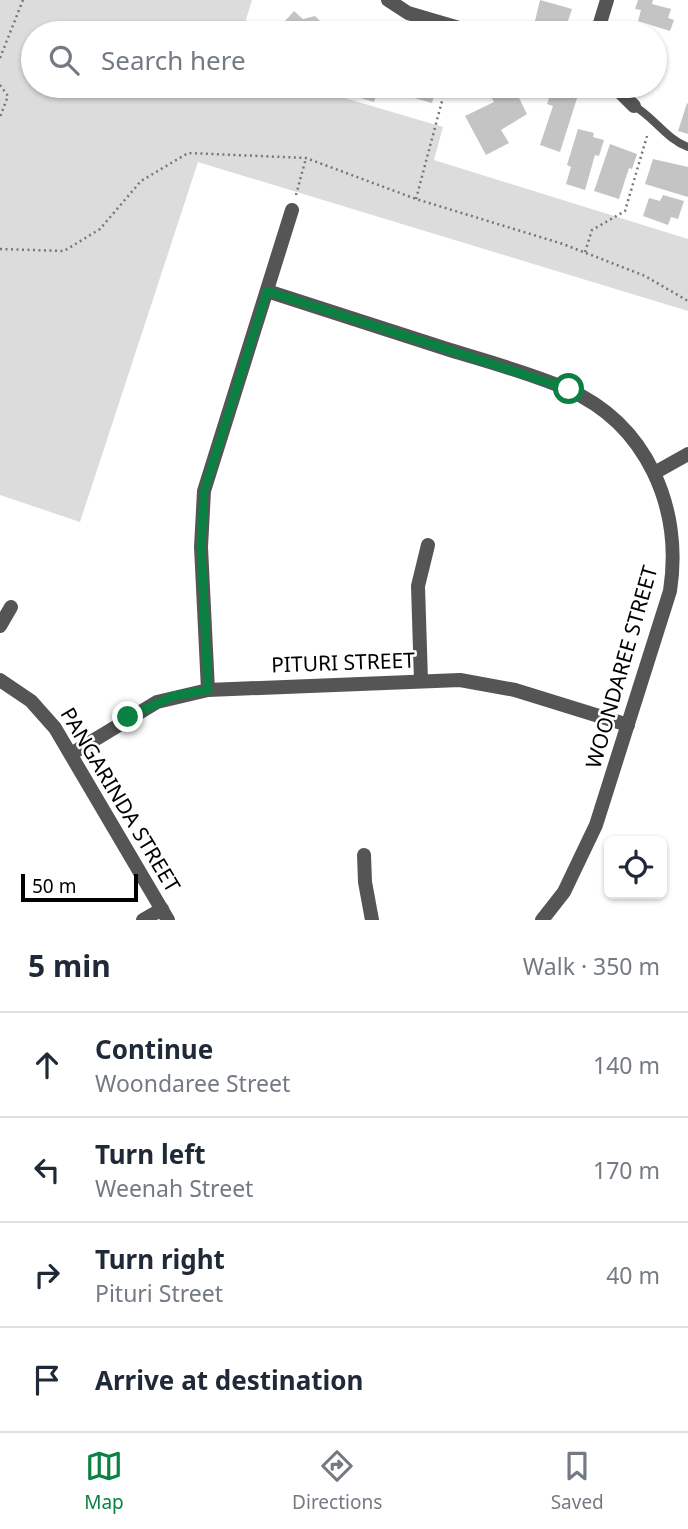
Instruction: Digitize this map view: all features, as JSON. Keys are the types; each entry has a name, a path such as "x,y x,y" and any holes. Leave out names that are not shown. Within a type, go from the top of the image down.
{"street":[{"path":"388,0 408,13 435,21"},
{"path":"601,21 607,0"},
{"path":"626,98 634,106"},
{"path":"208,690 201,547 204,491 292,210"},
{"name":"WOONDAREE STREET","path":"267,291 569,389 617,422 656,472 673,532 675,561 662,619 584,855 564,892 542,920"},
{"path":"656,472 688,454"},
{"path":"421,681 418,586 428,545"},
{"path":"0,626 11,607"},
{"name":"PANGARINDA STREET","path":"0,680 45,714 165,915"},
{"name":"PITURI STREET","path":"71,754 158,702 208,690 421,681 482,682 628,725"},
{"path":"364,855 365,882 372,920"},
{"path":"143,920 165,915"}],"lane":[{"path":"634,106 649,114 676,143 688,147"}],"path":[{"path":"0,58 23,0"},
{"path":"0,85 8,96 0,117"},
{"path":"416,199 443,98"},
{"path":"585,252 592,230 625,211 647,135"},
{"path":"0,249 64,251 100,229 141,181 188,153 306,158 416,199 585,252 645,276 688,301"},
{"path":"292,210 306,158"}],"shaded area":[{"path":"0,0 252,0 246,21 21,21 21,98 345,98 443,127 434,160 688,239 688,311 198,162 80,522 0,495"}],"building":[{"path":"540,0 572,9 568,21 535,21"},
{"path":"638,0 653,0 652,4 671,9 668,18 674,20 670,31 667,30 667,21 638,21 641,10 635,9"},
{"path":"294,11 303,19 315,16 320,21 285,21"},
{"path":"414,98 433,98 432,103"},
{"path":"492,98 519,98 527,114 501,130 509,143 486,155 465,116 494,102"},
{"path":"549,98 577,98 560,152 540,145 553,106 547,104"},
{"path":"688,104 688,134 678,131"},
{"path":"578,129 594,133 593,137 604,140 599,156 595,155 585,190 566,184 571,167 567,165"},
{"path":"610,144 637,154 632,169 629,168 619,199 594,191"},
{"path":"653,159 688,167 688,197 645,184"},
{"path":"663,195 684,201 678,219 671,217 668,225 643,216 649,198 660,201"}],"route":[{"path":"128,717 173,696 208,690 201,547 204,491 212,457 267,291 569,389"}]}
